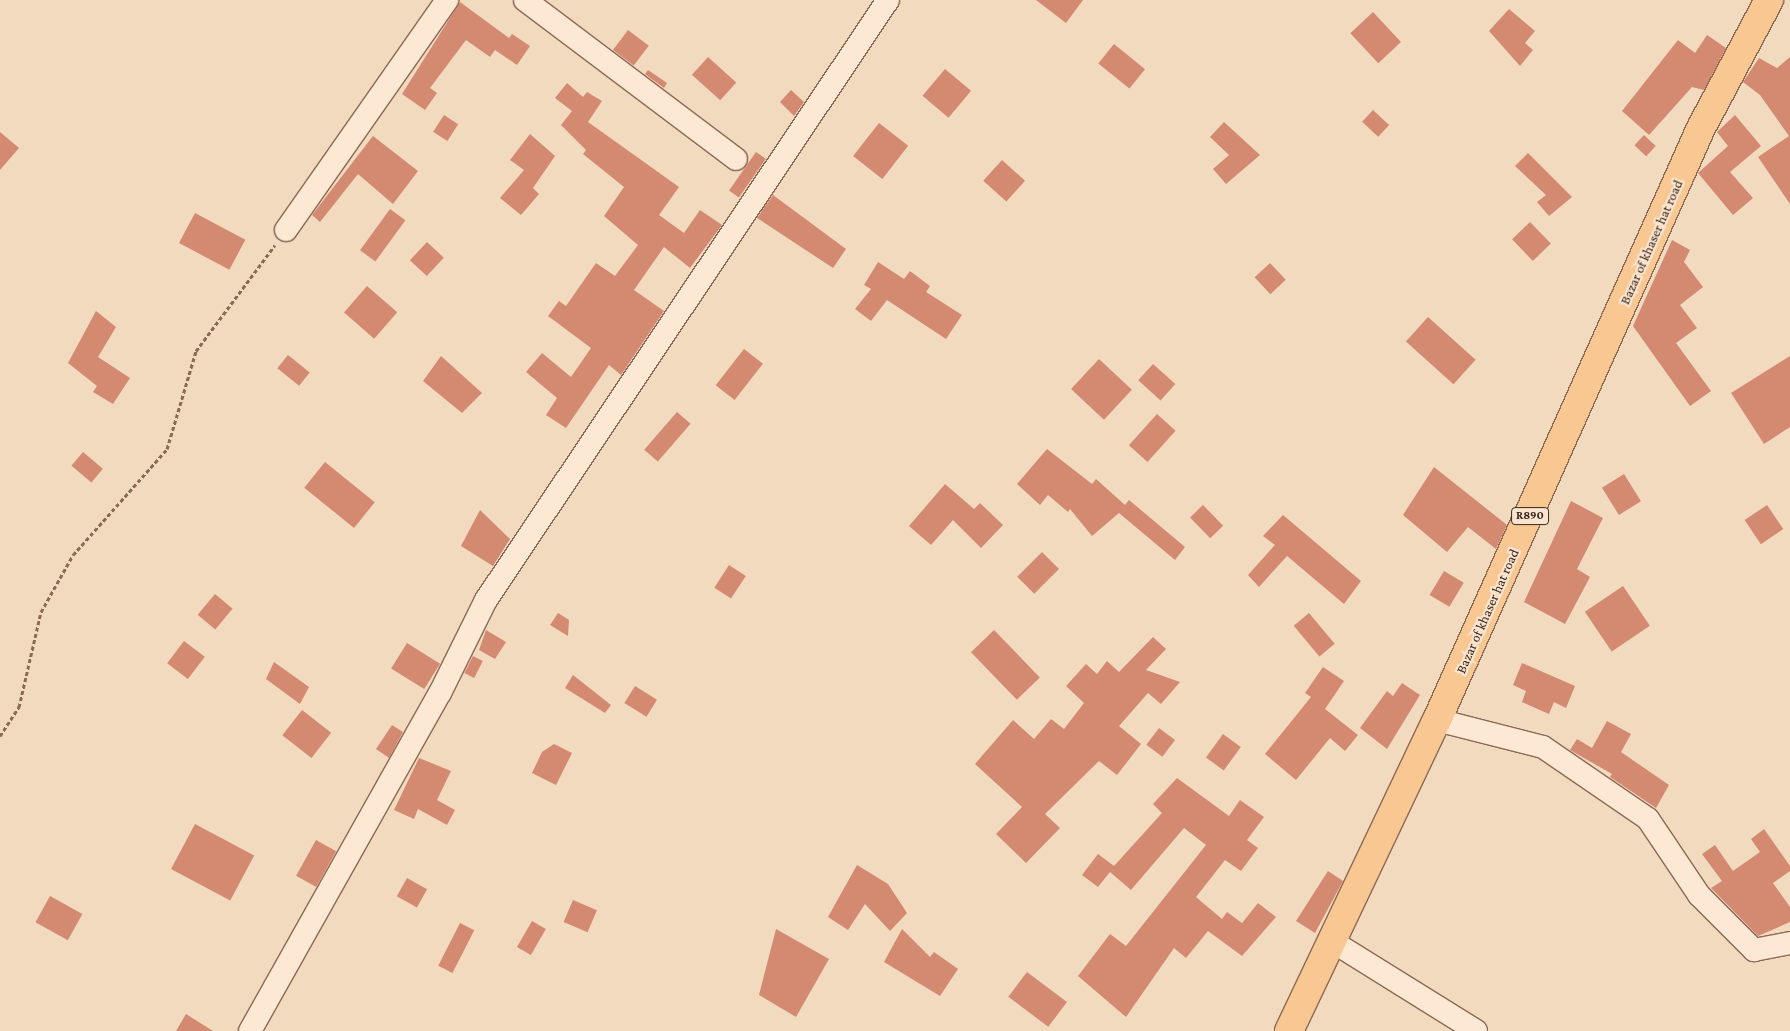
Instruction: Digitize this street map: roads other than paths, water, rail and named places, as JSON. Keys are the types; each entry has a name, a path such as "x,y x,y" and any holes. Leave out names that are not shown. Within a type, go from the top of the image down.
{"main road":[{"name":"Bazar of khaser hat road","path":"1288,1031 1437,720 1701,128 1769,0"}],"street":[{"path":"286,230 447,0"},
{"path":"525,0 736,160"},
{"path":"250,1031 440,692 486,600 888,0"},
{"path":"1437,720 1543,747 1648,819 1699,894 1754,950 1790,943"},
{"path":"1330,940 1476,1031"}]}
